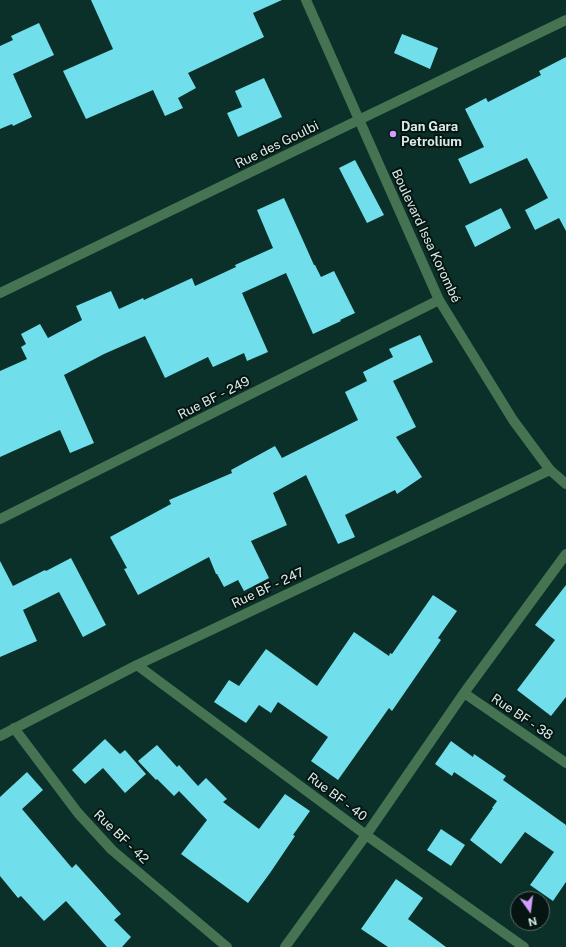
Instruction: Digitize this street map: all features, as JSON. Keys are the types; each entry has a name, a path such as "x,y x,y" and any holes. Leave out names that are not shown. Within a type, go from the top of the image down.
{"street":[{"name":"Boulevard Issa Korombé","path":"306,0 439,300 513,420 550,470 566,484"},
{"name":"Rue des Goulbi","path":"0,294 566,20"},
{"name":"Rue BF - 249","path":"0,519 439,300"},
{"name":"Rue BF - 247","path":"0,736 137,665 550,470"},
{"path":"285,947 366,835 464,693 566,554"},
{"name":"Rue BF - 40","path":"137,665 366,835 524,947"},
{"name":"Rue BF - 38","path":"464,693 566,763"},
{"name":"Rue BF - 42","path":"14,728 78,813 112,850 227,947"}],"building":[{"path":"91,0 282,0 253,13 264,37 188,73 196,88 178,98 183,108 165,116 153,90 86,119 63,71 113,49"},
{"path":"39,23 54,55 13,74 32,117 13,126 12,124 0,129 0,46 13,40 11,36"},
{"path":"402,34 438,48 430,69 394,53"},
{"path":"566,57 566,231 559,218 535,230 525,210 548,198 527,158 470,184 458,159 484,147 465,109 486,98 488,102 541,75 539,71"},
{"path":"264,78 282,117 238,137 227,113 242,107 235,91"},
{"path":"355,160 384,215 367,223 339,168"},
{"path":"284,198 314,265 321,277 334,271 355,313 313,334 286,273 242,293 268,352 247,361 244,353 213,367 208,357 165,378 145,336 104,354 64,375 94,443 70,453 60,430 0,457 0,371 27,359 21,347 26,344 21,334 40,324 48,338 82,320 76,306 111,291 119,309 143,298 144,300 192,278 195,286 236,267 235,265 273,248 257,210"},
{"path":"501,208 511,228 475,247 465,226"},
{"path":"420,335 433,362 393,381 416,427 396,437 422,477 397,494 395,490 345,515 355,537 338,544 306,475 273,493 287,525 251,541 269,578 244,591 238,580 224,587 216,574 209,557 138,595 124,569 127,568 110,537 171,504 169,500 232,473 231,470 275,446 282,458 358,420 345,392 367,381 363,372 393,357 389,349"},
{"path":"71,558 106,625 83,637 59,592 23,610 37,641 0,657 0,561 13,586"},
{"path":"566,585 566,697 551,716 517,690 555,640 535,625"},
{"path":"433,595 457,611 438,638 441,640 392,711 389,708 338,780 311,761 328,737 278,702 271,713 259,705 246,723 214,702 229,680 239,686 266,649 317,686 354,632 389,656 390,653 392,654"},
{"path":"105,739 120,754 125,750 146,774 125,793 103,768 85,784 72,770"},
{"path":"451,741 473,757 474,754 506,776 503,780 566,825 566,882 553,901 550,899 550,891 539,891 530,885 554,852 525,832 501,864 470,840 497,801 454,772 452,776 435,764"},
{"path":"157,745 177,767 179,765 198,786 206,778 227,799 223,802 259,829 285,794 310,811 293,835 295,836 248,903 181,854 207,820 179,791 174,796 138,761"},
{"path":"27,772 43,790 22,809 72,868 76,864 121,914 114,920 131,937 122,947 107,947 66,901 44,921 21,896 18,898 0,876 0,797"},
{"path":"441,829 465,845 451,866 427,850"},
{"path":"396,879 423,898 408,919 446,947 388,947 361,929"}],"place":[{"name":"Dan Gara Petrolium","path":"393,134"}]}
